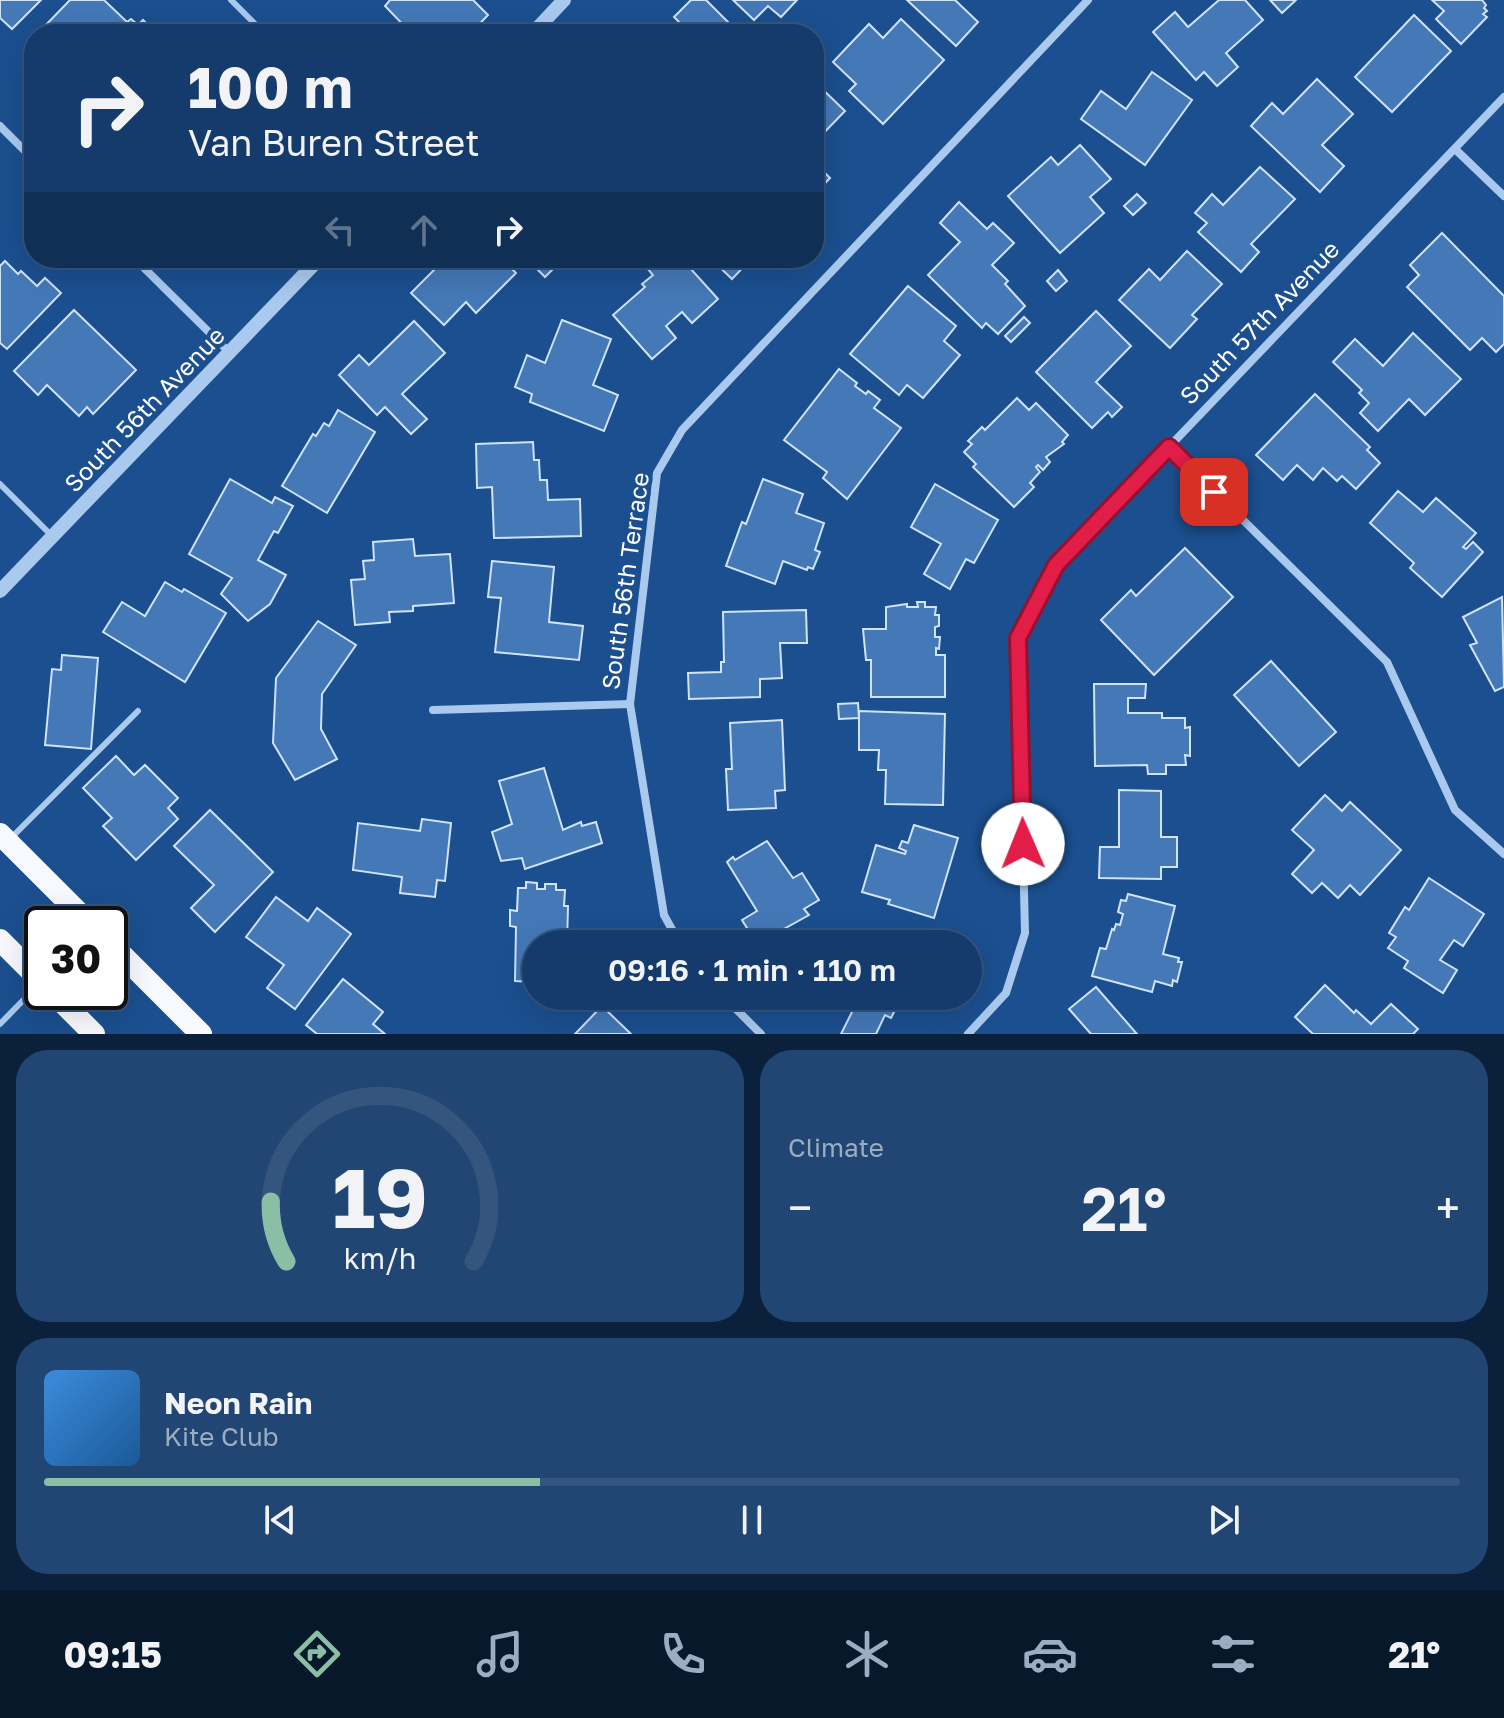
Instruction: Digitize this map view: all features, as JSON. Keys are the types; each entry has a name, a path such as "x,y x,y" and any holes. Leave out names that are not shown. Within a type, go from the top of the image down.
{"highway":[{"path":"4,838 72,906"},
{"path":"0,940 24,964"},
{"path":"128,961 201,1034"},
{"path":"70,1010 94,1034"}],"street":[{"path":"541,24 564,0"},
{"name":"South 56th Terrace","path":"672,930 664,915 630,704 657,473 682,430 1088,0"},
{"name":"South 57th Avenue","path":"968,1034 1006,993 1025,933 1018,638 1056,565 1504,97"},
{"path":"0,126 24,150"},
{"path":"1455,149 1504,196"},
{"path":"144,268 230,353"},
{"name":"South 56th Avenue","path":"0,591 311,268"},
{"path":"1169,447 1387,662 1455,810 1504,854"},
{"path":"433,710 630,704"},
{"path":"737,1010 761,1034"}],"lane":[{"path":"231,0 255,24"},
{"path":"0,484 53,536"},
{"path":"4,838 138,711"},
{"path":"0,1024 24,1000"}],"building":[{"path":"0,0 41,0 12,29 0,18"},
{"path":"70,0 104,0 127,22 131,19 137,24 47,24"},
{"path":"390,0 473,0 488,15 479,24 402,24 385,6"},
{"path":"691,0 706,0 730,24 681,24 674,17"},
{"path":"733,0 797,0 781,17 768,6 754,20"},
{"path":"907,0 955,0 978,22 956,46"},
{"path":"1219,0 1245,0 1263,20 1226,53 1238,67 1217,86 1204,72 1196,80 1153,32 1175,12 1188,27"},
{"path":"1270,0 1296,0 1282,13"},
{"path":"1432,0 1482,0 1487,11 1483,14 1487,17 1461,44 1436,19 1444,11"},
{"path":"1414,15 1451,51 1392,112 1355,77"},
{"path":"901,19 944,60 883,124 849,91 856,84 833,62 869,24 883,38"},
{"path":"1152,72 1192,100 1145,165 1081,119 1101,91 1126,109"},
{"path":"1317,79 1353,114 1322,145 1344,166 1320,192 1251,126 1272,103 1283,114"},
{"path":"824,91 845,111 824,133"},
{"path":"1080,145 1111,179 1090,197 1104,213 1060,253 1008,196 1051,157 1058,165"},
{"path":"1260,167 1295,199 1251,244 1259,252 1241,272 1198,232 1207,223 1195,213 1212,194 1223,205"},
{"path":"1137,194 1146,203 1133,215 1124,206"},
{"path":"959,202 987,229 993,223 1014,243 992,265 1008,281 1005,284 1025,306 998,334 986,323 982,328 928,275 960,242 940,223"},
{"path":"1442,233 1504,296 1504,344 1496,352 1482,338 1470,350 1407,287 1419,275 1410,265"},
{"path":"1187,251 1222,284 1192,315 1197,319 1170,348 1119,300 1149,269 1160,280"},
{"path":"5,261 37,286 45,278 61,293 7,349 0,343 0,266"},
{"path":"436,268 511,268 516,273 476,313 466,302 444,325 411,293"},
{"path":"536,268 554,268 545,277"},
{"path":"647,268 690,268 718,299 692,323 682,312 666,326 676,338 652,359 613,315 645,287 642,284 653,275"},
{"path":"720,268 742,268 732,279"},
{"path":"1058,270 1067,281 1056,291 1047,281"},
{"path":"908,286 956,326 944,341 960,355 923,398 907,385 899,395 850,354"},
{"path":"74,310 136,370 93,414 87,407 79,416 47,385 38,395 14,371"},
{"path":"1096,311 1131,346 1096,382 1122,407 1112,417 1108,412 1092,428 1036,372"},
{"path":"1024,317 1030,323 1011,342 1005,336"},
{"path":"562,320 611,339 593,385 618,395 604,431 530,402 532,394 515,387 527,355 545,363"},
{"path":"414,321 445,353 402,394 427,419 411,434 385,407 377,415 339,375 359,355 369,365"},
{"path":"1413,333 1461,379 1425,415 1409,399 1378,431 1360,413 1369,403 1359,393 1362,390 1333,362 1355,339 1383,366"},
{"path":"839,369 857,383 855,386 880,400 874,408 901,428 847,499 823,478 827,472 784,440"},
{"path":"1315,394 1370,447 1367,450 1380,463 1356,489 1342,476 1337,481 1323,468 1313,480 1297,465 1283,480 1256,455"},
{"path":"1017,398 1029,410 1036,403 1068,435 1062,442 1064,444 1046,457 1050,462 1043,470 1038,465 1036,467 1040,472 1030,483 1034,487 1014,507 973,467 976,464 964,452 972,444 968,441 982,427 985,430"},
{"path":"338,410 375,432 327,513 282,486 313,434 316,436 324,423 329,426"},
{"path":"533,442 534,460 539,460 540,480 547,480 548,500 580,499 581,536 494,538 492,487 477,488 476,444"},
{"path":"230,479 272,503 275,497 293,506 258,560 286,575 270,604 248,621 221,594 232,578 189,554"},
{"path":"763,479 803,494 796,513 824,523 815,550 820,552 813,569 808,567 807,570 783,561 775,584 726,566 742,522 746,524"},
{"path":"935,484 998,520 974,563 966,559 950,589 924,574 941,544 911,527"},
{"path":"1398,491 1423,512 1436,498 1476,533 1463,547 1466,549 1473,542 1483,552 1442,597 1410,568 1414,563 1370,523"},
{"path":"413,539 415,556 450,554 454,603 413,606 413,611 389,612 390,622 355,625 351,580 365,579 363,561 374,560 373,542"},
{"path":"1185,548 1233,597 1154,675 1101,620 1131,590 1136,596"},
{"path":"492,561 554,567 549,622 583,626 579,660 495,652 501,598 488,597"},
{"path":"165,582 226,613 185,682 103,632 122,602 145,616"},
{"path":"1502,597 1504,687 1495,691 1470,645 1477,643 1463,617"},
{"path":"917,602 925,602 925,607 936,607 935,615 939,615 939,626 935,627 935,637 940,637 936,655 945,655 945,697 871,697 871,660 866,660 863,629 886,629 886,607 907,604 907,607 918,607"},
{"path":"806,610 807,643 780,643 782,678 760,679 760,697 689,699 688,673 721,672 721,662 724,662 723,612"},
{"path":"318,621 356,645 322,694 321,729 337,759 295,780 273,743 276,678"},
{"path":"62,655 98,658 91,749 45,745 52,669 61,670"},
{"path":"1271,661 1336,732 1299,766 1234,695"},
{"path":"1094,684 1146,684 1145,698 1128,698 1128,713 1162,713 1162,718 1185,718 1185,728 1190,727 1190,756 1185,755 1186,765 1166,765 1166,774 1148,774 1147,765 1095,766"},
{"path":"858,703 859,718 839,719 838,704"},
{"path":"859,711 945,714 943,805 885,804 886,770 878,770 879,750 859,750"},
{"path":"782,720 785,790 775,791 776,808 728,810 726,769 732,769 730,723"},
{"path":"116,756 134,775 145,765 178,798 168,808 178,819 136,860 103,826 112,818 83,788"},
{"path":"544,768 563,830 581,822 582,826 596,822 602,843 525,869 522,858 501,861 492,832 512,824 499,781"},
{"path":"1119,790 1161,791 1161,837 1177,837 1177,867 1161,867 1161,879 1099,878 1100,847 1119,847"},
{"path":"1325,795 1342,811 1350,802 1401,850 1360,895 1350,885 1338,898 1322,883 1312,893 1292,874 1314,850 1292,830"},
{"path":"210,810 273,872 215,932 191,908 214,885 174,846"},
{"path":"422,819 451,823 445,881 437,880 435,897 400,893 402,877 353,870 358,823 420,831"},
{"path":"914,825 958,838 934,918 888,904 890,900 862,892 876,845 905,854 906,851 899,848 902,841 908,843"},
{"path":"767,841 793,878 802,873 819,900 804,909 809,915 782,930 748,930 742,920 757,911 727,862 733,857 735,860"},
{"path":"1429,878 1484,914 1463,946 1454,940 1440,960 1457,970 1443,993 1404,968 1408,961 1388,948 1396,937 1389,933 1405,907 1409,910"},
{"path":"526,882 537,883 537,889 545,889 545,884 556,884 556,890 565,890 567,930 522,930 522,981 515,981 516,927 510,926 510,910 517,911 518,888 526,888"},
{"path":"1128,894 1175,906 1163,954 1179,958 1178,962 1182,962 1177,982 1173,980 1172,986 1155,981 1152,992 1092,976 1100,948 1106,949 1112,929 1116,924 1120,925 1123,914 1118,912 1121,900 1126,901"},
{"path":"276,897 308,921 317,908 351,934 295,1009 267,988 284,965 246,937"},
{"path":"343,979 383,1012 373,1024 385,1034 317,1034 306,1025"},
{"path":"1325,985 1354,1013 1356,1010 1371,1024 1391,1004 1418,1029 1413,1034 1313,1034 1295,1017"},
{"path":"1096,987 1137,1034 1091,1034 1069,1009"},
{"path":"598,1010 606,1010 631,1034 575,1034"},
{"path":"853,1010 895,1010 891,1018 885,1015 876,1034 841,1034"}],"route":[{"path":"1023,844 1018,638 1056,565 1169,447 1214,492"}]}
